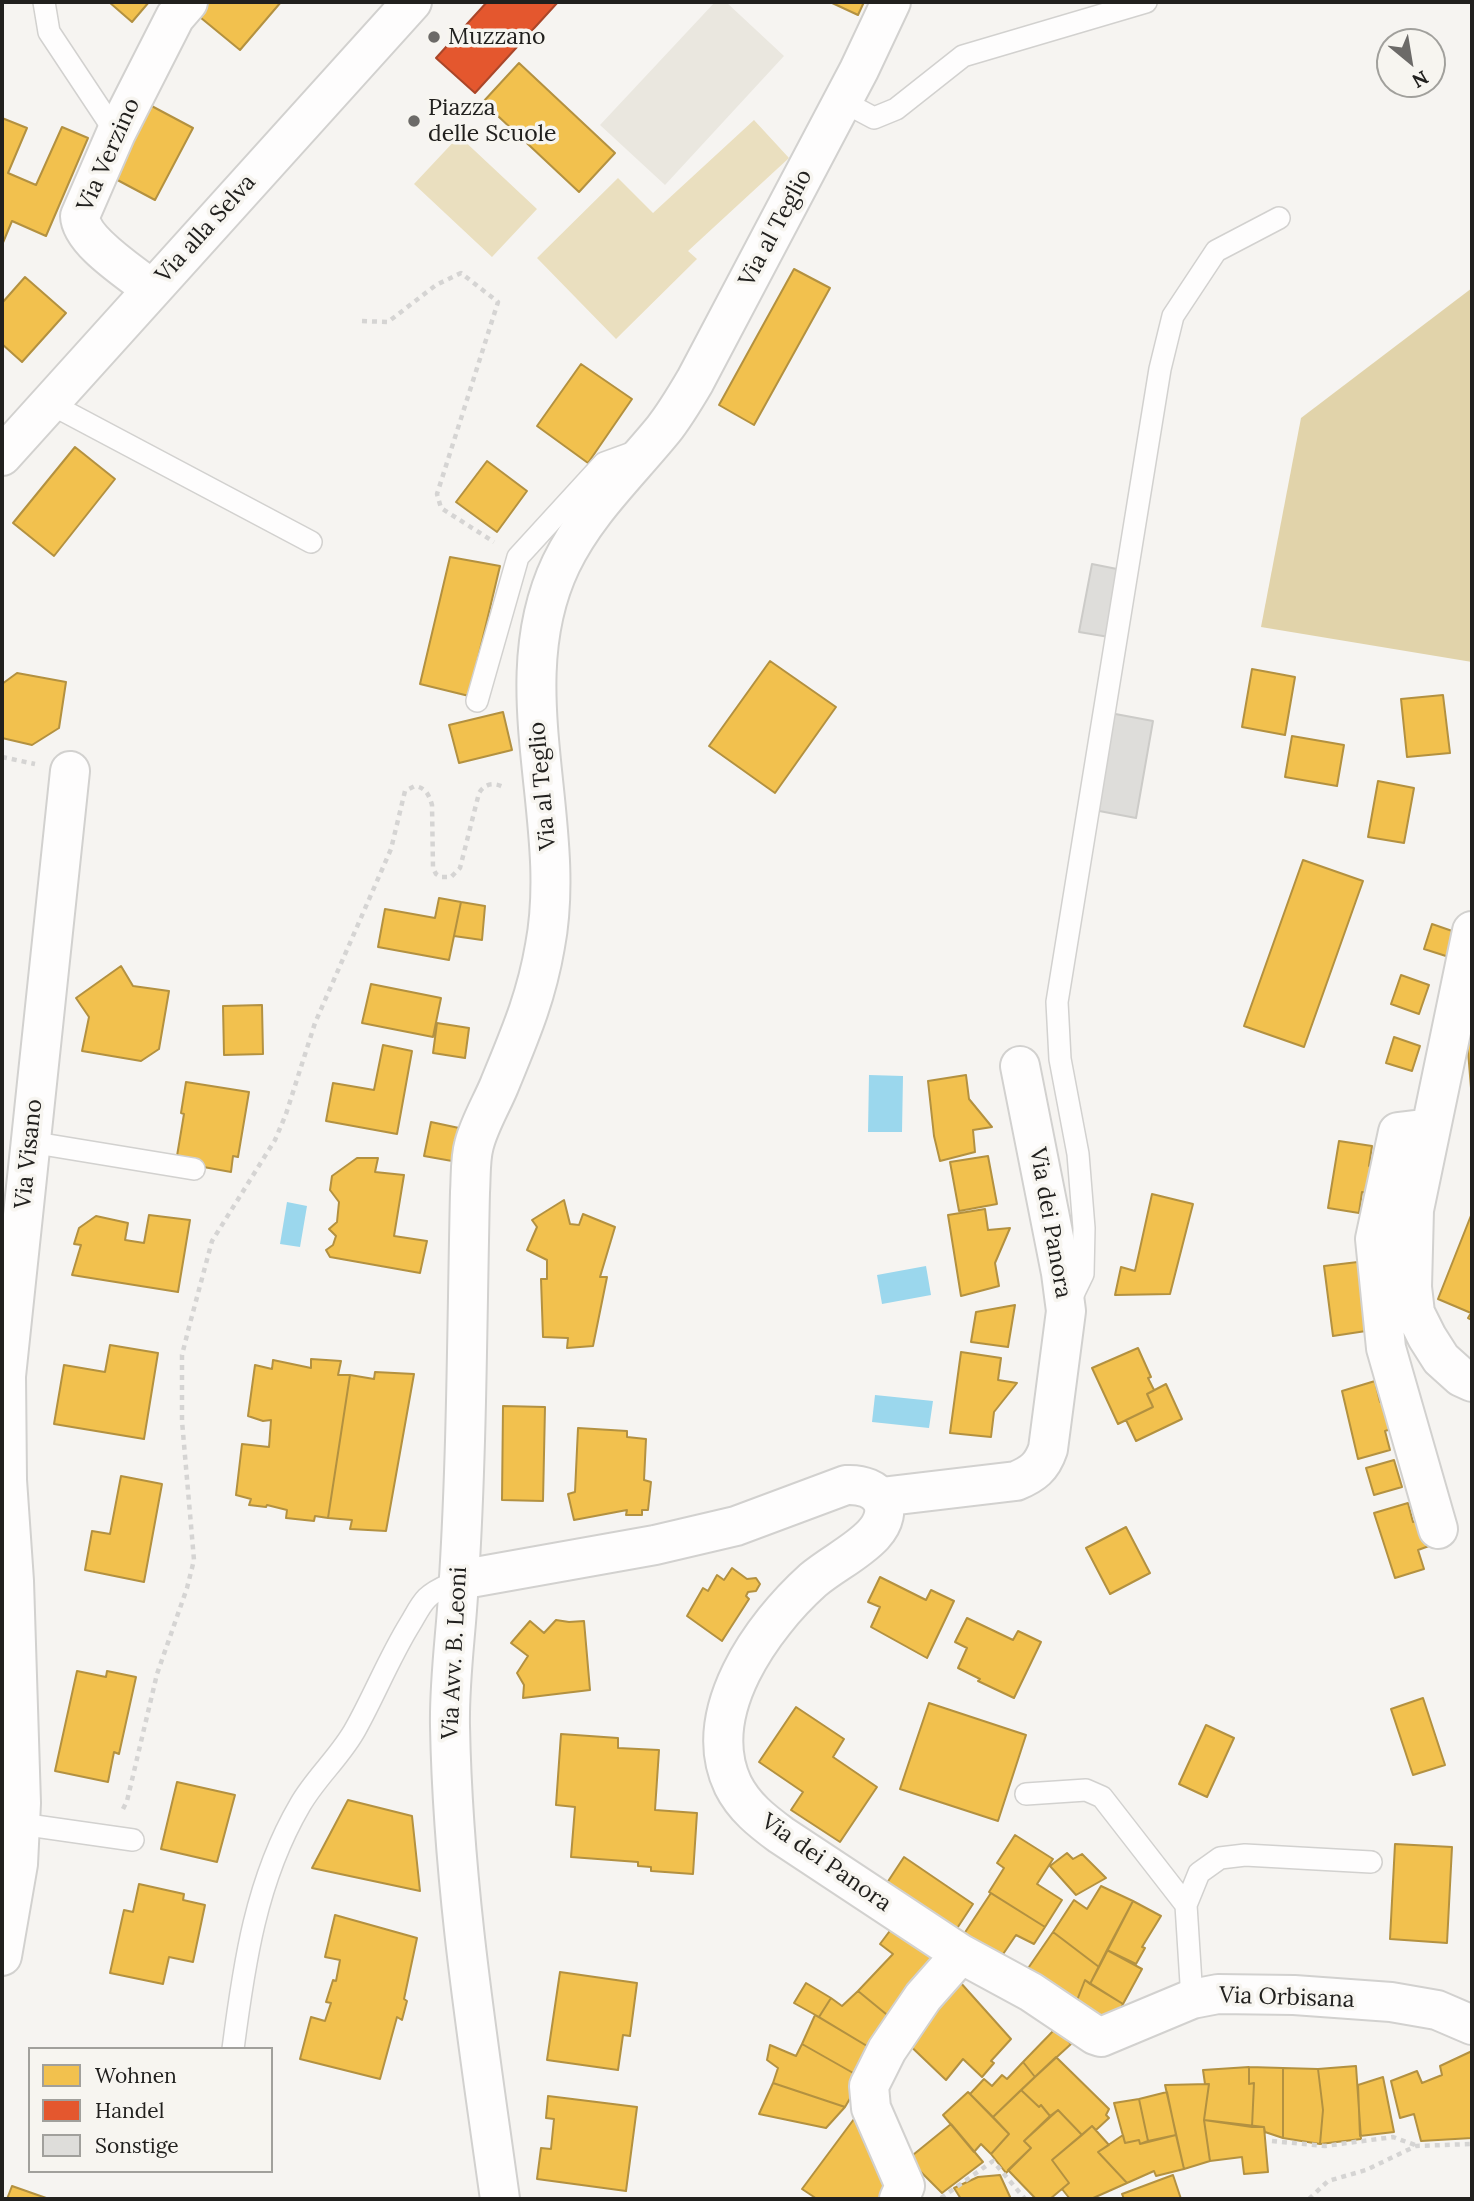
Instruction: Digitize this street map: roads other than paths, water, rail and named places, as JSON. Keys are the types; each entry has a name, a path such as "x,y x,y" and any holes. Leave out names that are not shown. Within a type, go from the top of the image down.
{"street":[{"name":"Via Verzino","path":"152,289 92,241 81,225 83,206 116,133 175,17 188,2"},
{"name":"Via alla Selva","path":"2,456 412,2"},
{"name":"Via al Teglio","path":"474,1145 528,1017 546,943 550,904 550,845 537,732 538,657 548,604 560,566 578,533 603,498 649,447 695,381 891,2"},
{"name":"Via Visano","path":"2,1956 18,1864 21,1824 8,1580 6,1376 70,771"},
{"path":"1472,931 1414,1210 1412,1287 1415,1313 1427,1337 1441,1359 1461,1377 1472,1382"},
{"name":"Via dei Panora","path":"881,1497 1016,1481 1037,1469 1044,1461 1048,1449 1066,1311 1020,1066"},
{"path":"1431,1128 1398,1132 1375,1238 1386,1348 1438,1529"},
{"name":"Via Avv. B. Leoni","path":"474,1145 470,1192 459,1580 450,1666 449,1724 454,1838 462,1929 500,2199"},
{"name":"Via dei Panora","path":"459,1580 655,1545 736,1526 846,1485 860,1484 872,1488 881,1497 884,1511 881,1523 874,1535 812,1581 765,1632 734,1688 727,1710 724,1752 733,1784 742,1800 757,1816 781,1835 961,1954"},
{"path":"902,2193 871,2108 869,2086 887,2050 923,1997 961,1954"},
{"name":"Via Orbisana","path":"961,1954 1031,1992 1101,2037 1192,1998 1219,1994 1391,2001 1437,2010 1472,2025"}],"lane":[{"path":"44,2 49,32 116,133"},
{"path":"842,101 874,118 896,109 963,56 1146,2"},
{"path":"1066,1311 1083,1274 1084,1228 1078,1154 1060,1059 1056,1002 1160,369 1173,316 1216,251 1279,218"},
{"path":"49,403 311,542"},
{"path":"477,701 518,557 604,463 649,447"},
{"path":"30,1142 194,1169"},
{"path":"233,2047 244,1966 258,1904 270,1867 299,1806 351,1737 400,1640 425,1599 435,1591 459,1580"},
{"path":"1026,1794 1086,1790 1102,1797 1186,1905"},
{"path":"21,1824 133,1840"},
{"path":"1192,1998 1186,1905 1199,1873 1220,1858 1245,1855 1371,1862"}],"water":[{"path":"869,1075 903,1076 902,1132 868,1132"},
{"path":"287,1202 307,1206 300,1247 280,1244"},
{"path":"926,1266 931,1295 882,1304 877,1275"},
{"path":"875,1395 933,1401 929,1428 872,1422"}],"place":[{"name":"Muzzano","path":"434,37"},
{"name":"Piazza delle Scuole","path":"414,121"}]}
